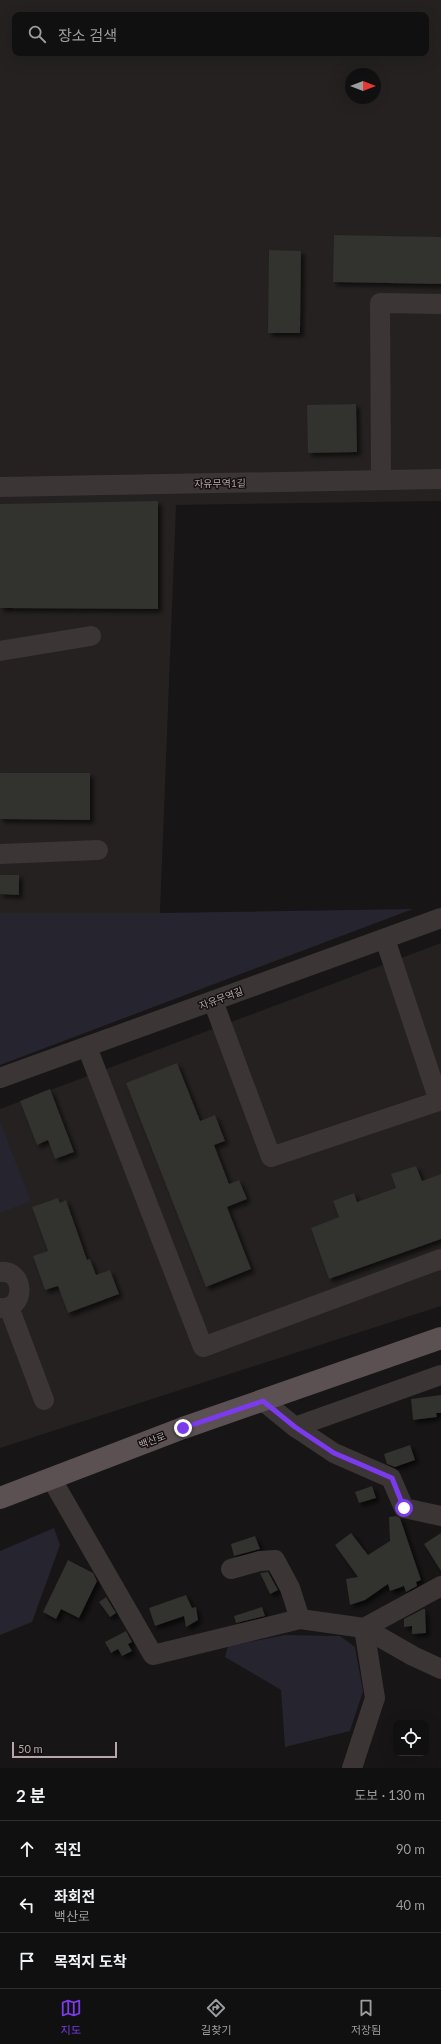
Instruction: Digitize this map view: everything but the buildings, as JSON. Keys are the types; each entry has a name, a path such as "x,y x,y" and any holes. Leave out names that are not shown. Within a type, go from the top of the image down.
{"main road":[{"name":"백산로","path":"0,1498 183,1428 441,1338"}],"street":[{"path":"381,480 380,303 441,304"},
{"name":"자유무역1길","path":"0,487 441,479"},
{"path":"0,650 91,636"},
{"path":"0,854 98,850"},
{"name":"자유무역길","path":"0,1078 441,918"},
{"path":"213,1001 272,1157 439,1101 384,938"},
{"path":"87,1047 203,1347 441,1259"},
{"path":"0,1272 9,1273 14,1277 20,1287 18,1299 5,1308 44,1400"},
{"path":"295,1427 441,1375"},
{"path":"263,1401 295,1427 334,1453 392,1478 404,1508 441,1516"},
{"path":"51,1478 153,1655 300,1619 364,1628 413,1656 441,1669"},
{"path":"232,1569 260,1561 275,1560 290,1588 300,1619"},
{"path":"364,1628 441,1586"},
{"path":"352,1768 374,1698 364,1628"}],"shaded area":[{"path":"0,0 441,0 441,501 176,505 160,913 0,913"},
{"path":"413,909 0,1065 0,913 160,913"},
{"path":"441,943 441,1306 0,1448 0,1109"},
{"path":"0,1122 31,1201 0,1213"},
{"path":"54,1528 60,1545 32,1622 0,1635 0,1551"},
{"path":"285,1635 340,1636 355,1647 363,1691 350,1731 285,1747 281,1690 225,1657 228,1646"}],"route":[{"path":"183,1428 199,1424 263,1401 295,1427 334,1453 392,1478 404,1508"}]}
